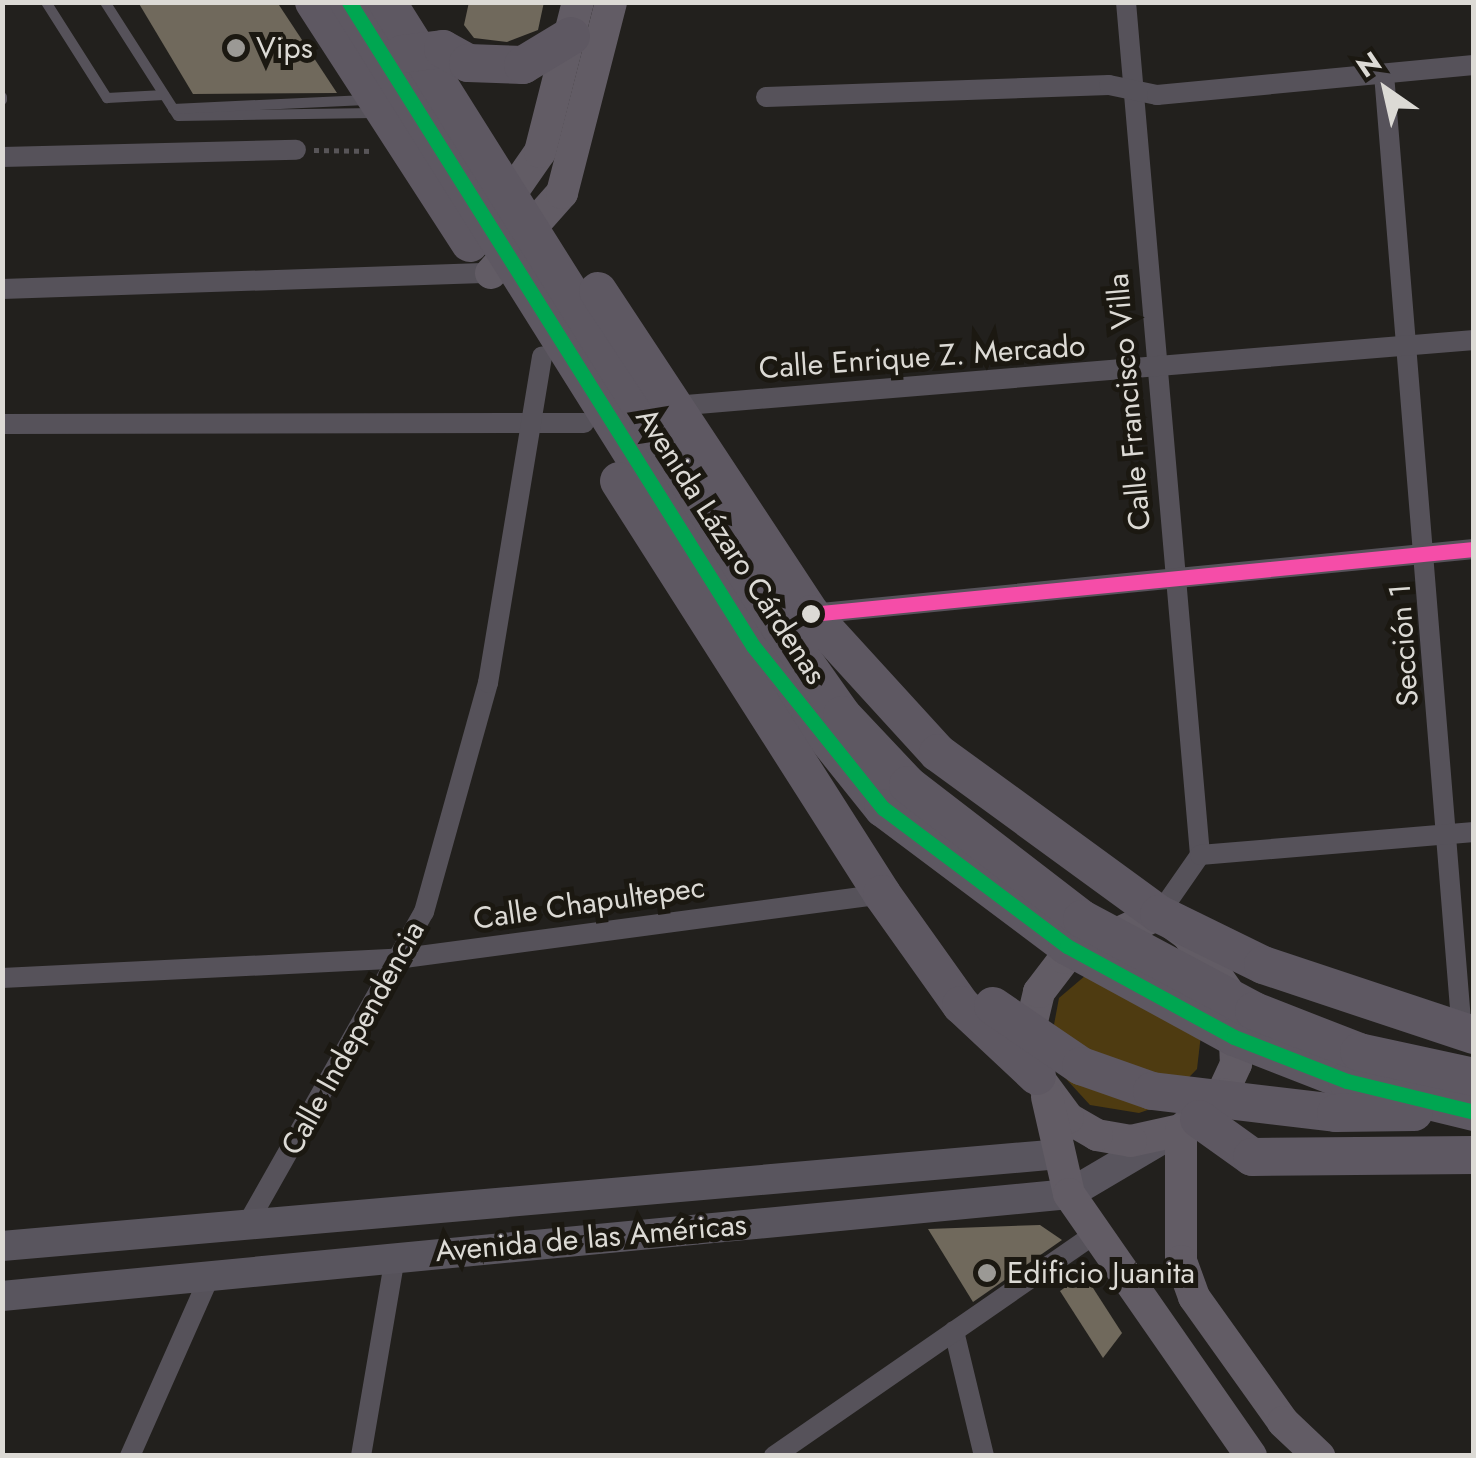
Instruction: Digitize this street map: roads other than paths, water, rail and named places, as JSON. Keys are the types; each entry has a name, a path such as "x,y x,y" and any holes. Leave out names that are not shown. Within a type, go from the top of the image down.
{"highway":[{"path":"314,2 491,274 739,676 882,894 961,1006 1041,1084"},
{"name":"Avenida Lázaro Cárdenas","path":"349,2 753,646 883,808 1067,946 1234,1038 1347,1082 1473,1111"},
{"path":"346,52 393,50 406,5"},
{"path":"406,5 443,50 811,614 938,752 1158,914 1414,1022 1468,1034"},
{"name":"Avenida Lázaro Cárdenas","path":"406,5 780,627 842,715 908,785 1082,919 1254,1011 1359,1052 1473,1111"},
{"path":"378,100 399,55 443,50 482,66 524,65 575,19"},
{"path":"739,676 806,751 961,976 1012,1024 1081,1066 1152,1091 1336,1113 1473,1111"},
{"path":"1370,1156 1402,1123 1414,1090 1414,1022"},
{"path":"1182,1129 1252,1157 1474,1155"}],"main road":[{"path":"491,274 548,216 611,2"},
{"path":"468,239 525,179 575,19"},
{"path":"1251,1456 1069,1194 1030,1034 1039,992 1065,958 1158,914 1187,934 1234,999 1236,1064 1182,1129 1181,1261 1194,1296 1283,1422 1319,1456"},
{"path":"1041,1084 1097,1135 1182,1129"},
{"name":"Avenida de las Américas","path":"2,1296 207,1282 395,1257 1069,1194 1182,1129"},
{"name":"Avenida de las Américas","path":"2,1246 244,1228 1058,1154"},
{"name":"Calle Independencia","path":"207,1282 244,1228"}],"street":[{"name":"Calle Francisco Villa","path":"1126,2 1200,855"},
{"path":"766,97 1132,89 1156,95 1474,65"},
{"name":"Sección 1","path":"1384,74 1428,553 1446,835 1468,1034"},
{"path":"2,157 296,150"},
{"path":"2,289 491,274"},
{"name":"Calle Enrique Z. Mercado","path":"674,406 1155,370 1474,340"},
{"name":"Calle Independencia","path":"244,1228 404,958 488,683 542,356"},
{"path":"2,424 584,423"},
{"path":"811,614 1474,550"},
{"path":"1158,914 1200,855 1474,832"},
{"name":"Calle Chapultepec","path":"2,978 404,958 882,894"},
{"path":"1414,1022 1473,1111"},
{"path":"774,1456 1098,1232"},
{"path":"361,1456 395,1257"},
{"name":"Calle Independencia","path":"130,1456 207,1282"},
{"path":"954,1332 984,1456"}],"lane":[{"path":"46,2 107,98 164,95"},
{"path":"105,2 173,109 378,100"}],"place":[{"name":"Vips","path":"236,48"},
{"name":"Edificio Juanita","path":"987,1273"}]}
